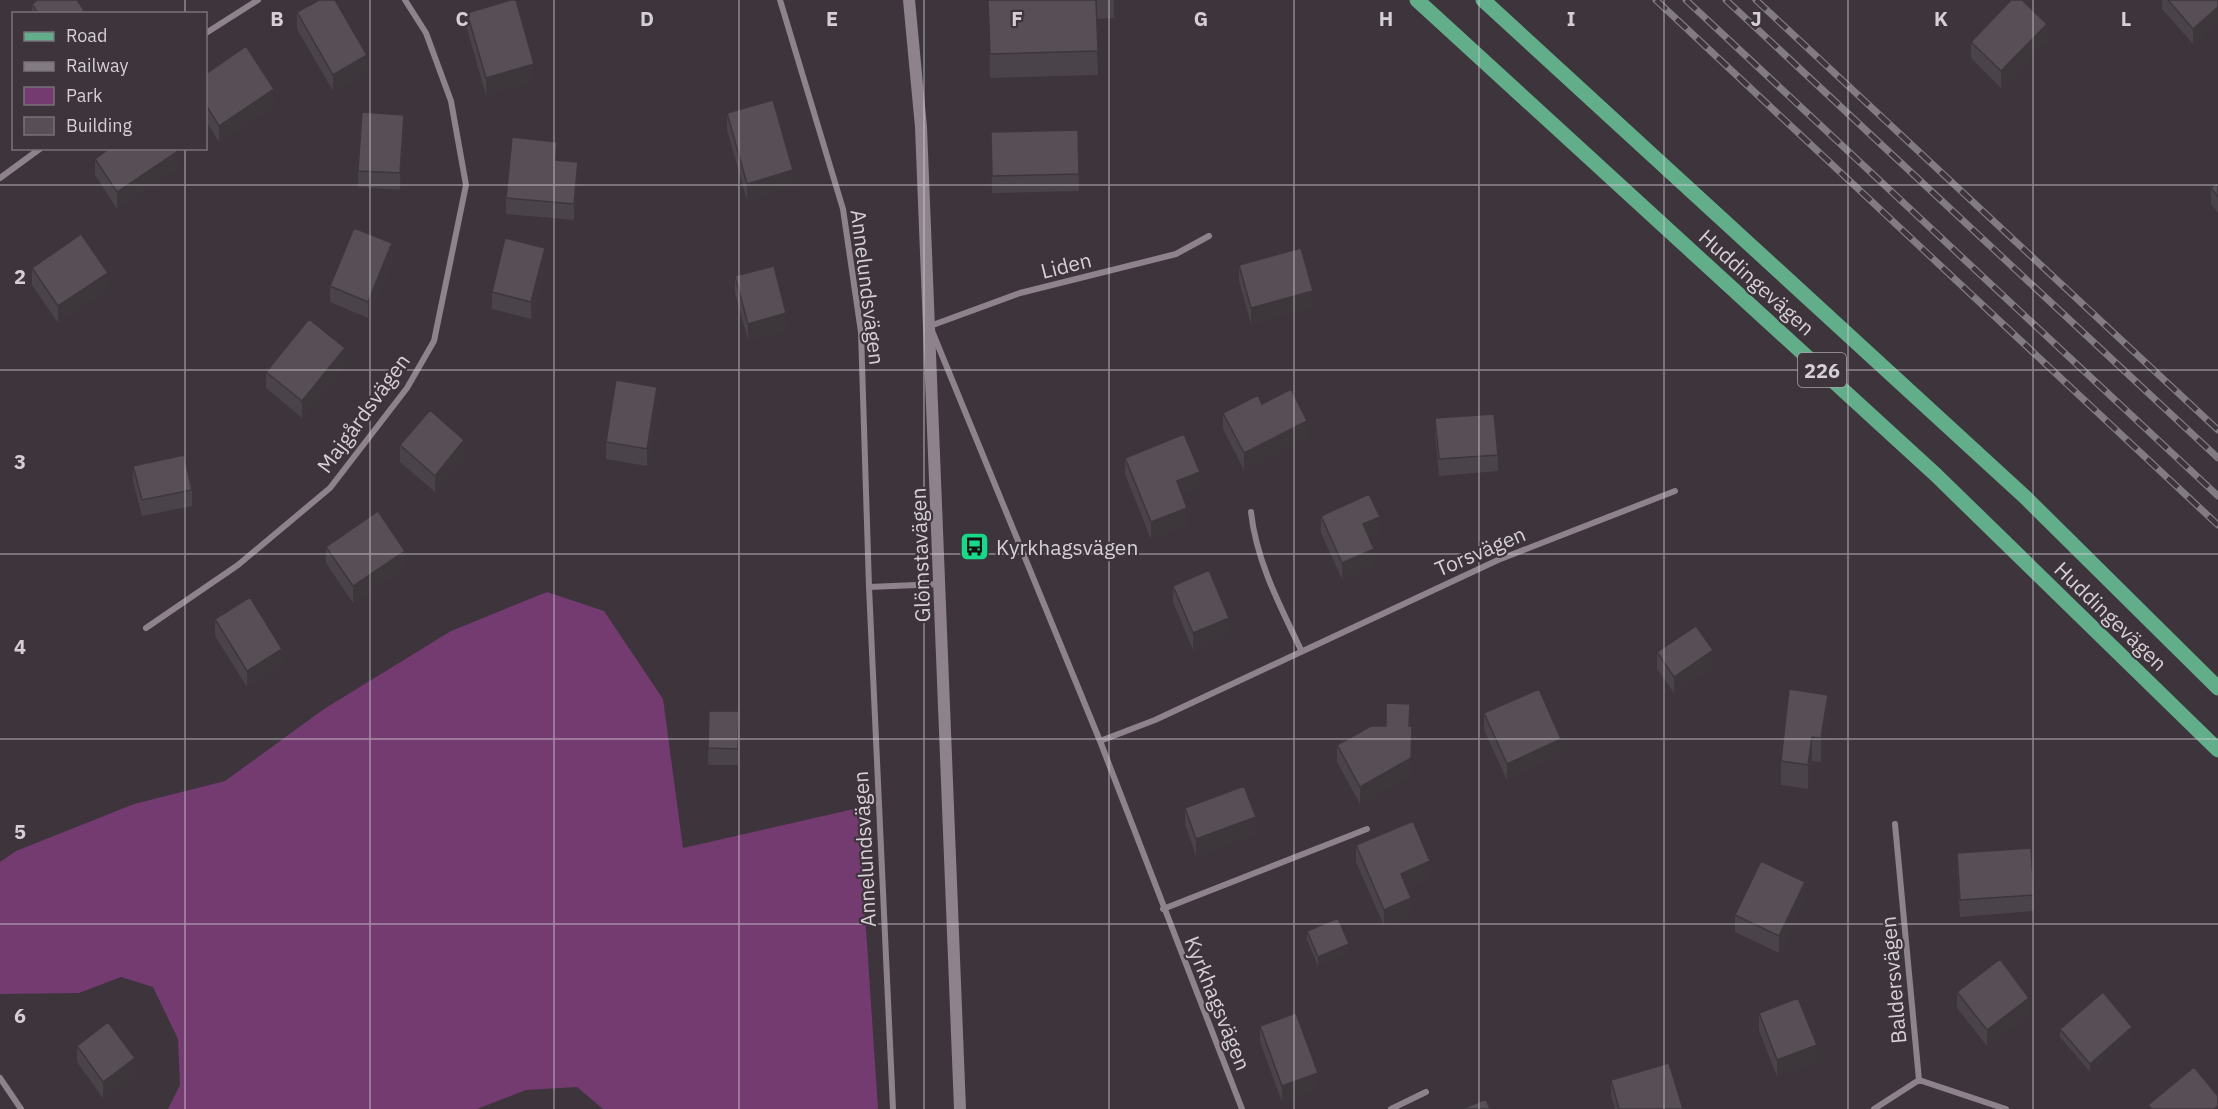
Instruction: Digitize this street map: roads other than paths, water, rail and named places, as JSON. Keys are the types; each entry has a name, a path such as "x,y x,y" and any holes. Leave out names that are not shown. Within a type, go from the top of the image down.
{"main road":[{"name":"Glömstavägen","path":"909,0 921,127 941,584 960,1109"},
{"name":"Huddingevägen","path":"1417,0 1936,475 2218,750"},
{"name":"Huddingevägen","path":"1483,0 2025,497 2218,688"}],"street":[{"path":"207,32 258,0"},
{"name":"Majgårdsvägen","path":"146,628 238,565 330,488 407,388 434,341 466,185 451,101 426,33 405,0"},
{"name":"Annelundsvägen","path":"780,0 843,209 860,321 869,587 893,1109"},
{"path":"0,178 38,150"},
{"name":"Liden","path":"930,326 1020,293 1176,254 1209,236"},
{"name":"Kyrkhagsvägen","path":"930,326 1100,741 1242,1109"},
{"name":"Torsvägen","path":"1100,741 1155,720 1498,560 1675,491"},
{"path":"1251,512 1254,537 1280,605 1301,650"},
{"path":"869,587 941,584"},
{"name":"Baldersvägen","path":"1895,824 1919,1080"},
{"path":"1163,909 1368,829"},
{"path":"0,1078 21,1109"},
{"path":"1874,1109 1919,1080 2006,1109"},
{"path":"1391,1109 1426,1092"}],"railway":[{"path":"1656,0 2218,525"},
{"path":"1686,0 2218,496"},
{"path":"1726,0 2218,458"},
{"path":"1756,0 2218,430"}],"place":[{"name":"Kyrkhagsvägen","path":"975,547"}]}
